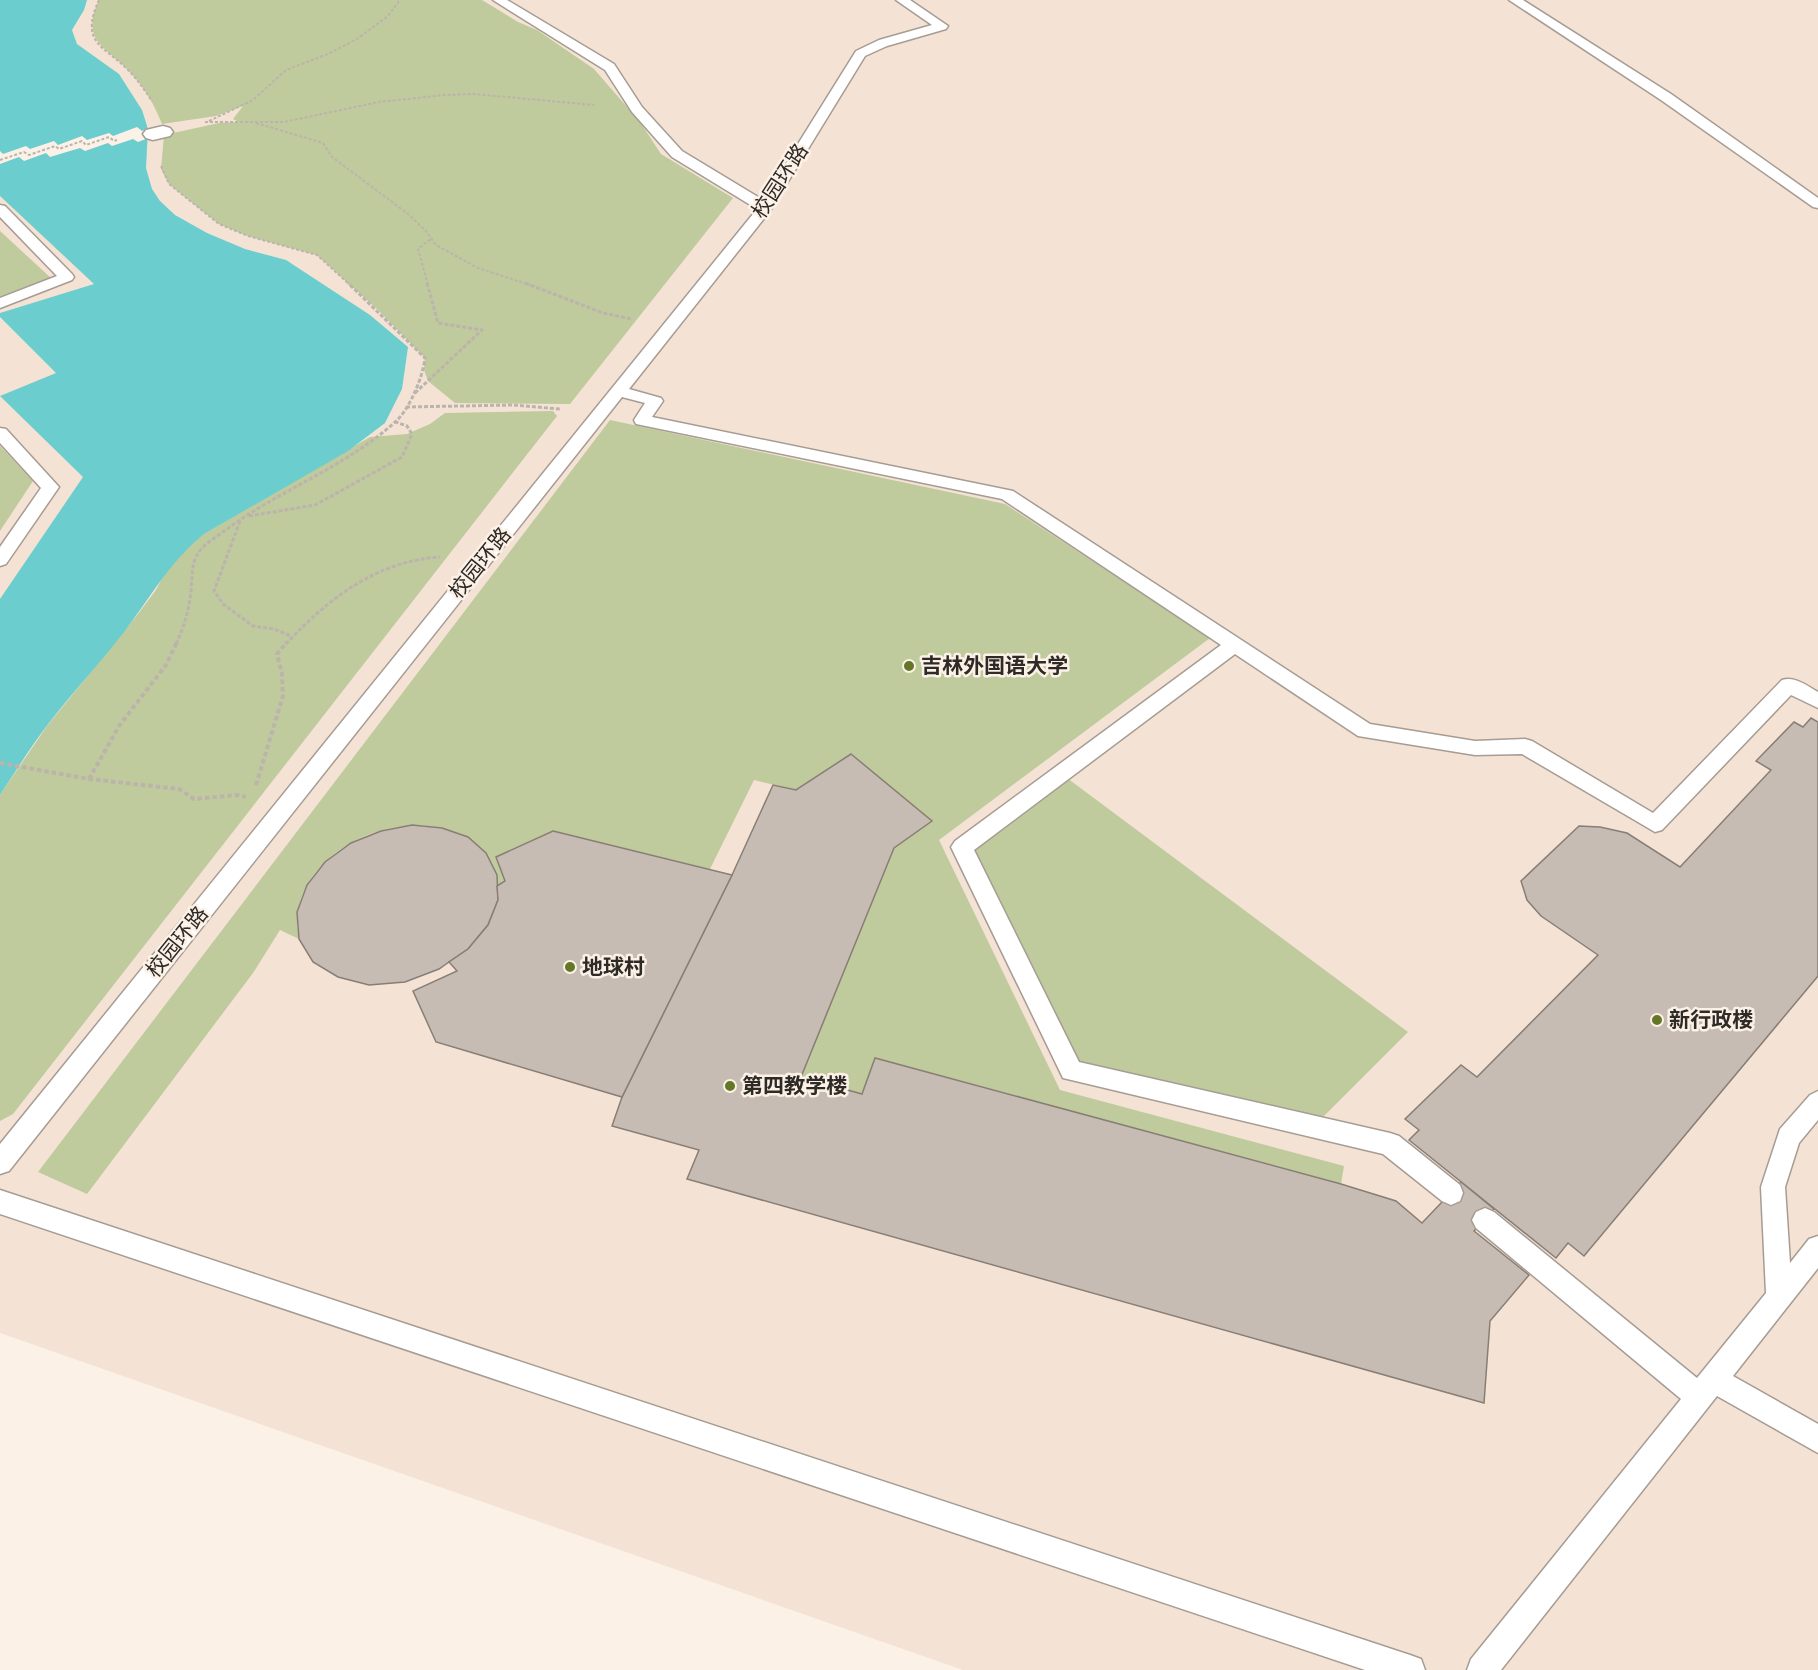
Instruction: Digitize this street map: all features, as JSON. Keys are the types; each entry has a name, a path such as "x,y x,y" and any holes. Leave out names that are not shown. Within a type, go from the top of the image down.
{"lane":[{"path":"499,0 610,67 637,109 677,154 765,208"},
{"name":"校园环路","path":"0,1163 620,392 765,208 860,54 884,43 942,26 902,0"},
{"path":"1515,0 1666,97 1818,204"},
{"path":"0,209 67,278 0,303"},
{"path":"620,392 655,401 642,420 1007,495 1365,731 1474,748 1525,746 1655,824 1789,685 1818,700"},
{"path":"0,433 50,487 0,560"},
{"path":"1234,645 962,847 1071,1071 1390,1144 1451,1193"},
{"path":"1779,1297 1773,1187 1790,1137 1818,1102"},
{"path":"0,1202 1410,1670"},
{"path":"1485,1220 1706,1388 1818,1439"},
{"path":"1482,1670 1818,1248"}],"path":[{"path":"89,779 118,726 166,665 184,628 191,591 192,562 203,547 242,518 354,452 396,422 413,395 424,370 425,358 406,337 317,255 248,236 219,224 169,184 161,169 155,106 145,89 129,71 97,44 91,28 99,0"},
{"path":"400,0 392,15 362,34 330,53 281,73 265,92 236,111 205,122 285,122 312,118 347,108 408,98 455,95 485,95 637,109"},
{"path":"256,123 323,143 332,157 351,169 408,214 436,245 478,268 555,293 603,313 670,327"},
{"path":"0,160 24,152 29,155 55,146 58,149 82,141 86,145 109,137 114,141 135,134 141,138 158,133"},
{"path":"413,395 482,330 438,323 418,249 432,238"},
{"path":"406,407 513,405 603,412"},
{"path":"242,518 264,512 315,505 402,457 412,434 407,426 396,422"},
{"path":"242,518 219,570 214,591 223,604 253,626 274,629 291,636"},
{"path":"256,790 255,780 283,696 282,674 277,654 291,636 373,574 420,558 448,557"},
{"path":"0,763 89,779 179,789 194,800 237,795 256,800"}],"shaded area":[{"name":"吉林外国语大学","path":"0,0 1818,0 1818,1670 963,1670 0,1333"}],"green space":[{"path":"99,0 482,0 518,22 537,30 594,69 640,122 661,154 733,198 570,404 455,403 428,381 424,370 425,358 378,310 317,255 248,236 219,224 169,184 161,169 164,135 219,123 239,122 233,119 243,106 216,116 162,124 140,84 98,42 92,25"},
{"path":"0,231 52,279 0,299"},
{"path":"553,411 557,416 13,1114 0,1121 0,795 47,726 156,590 167,569 183,550 204,534 370,437 407,434 430,424 445,413"},
{"path":"610,420 1005,504 1210,638 939,840 1060,1090 1344,1166 1341,1184 876,1059 862,1094 801,1077 894,848 931,821 851,754 796,790 754,780 710,869 553,831 496,857 505,881 497,886 494,869 486,854 478,846 455,832 428,826 400,827 372,834 346,846 324,863 307,885 297,914 299,939 280,930 253,973 87,1194 38,1172"},
{"path":"0,446 33,481 0,531"},
{"path":"1067,778 1408,1032 1313,1127 1071,1071 972,849"}],"water":[{"path":"0,0 87,0 72,30 77,44 119,74 142,110 148,129 146,168 152,189 160,201 175,215 207,233 245,249 286,260 370,315 408,347 402,389 385,423 348,451 204,534 192,545 171,568 124,632 49,723 0,795 0,599 83,477 0,396 56,373 0,317 0,313 94,284 0,196"}],"pier":[{"path":"137,127 142,131 150,127 151,137 138,142 133,139 112,146 108,143 85,151 80,148 50,157 46,153 24,161 19,157 0,164 0,151 3,154 26,146 30,149 54,141 58,145 82,136 87,140 109,133 113,136"}],"building":[{"name":"新行政楼","path":"1811,718 1818,722 1818,976 1584,1256 1568,1243 1556,1258 1409,1140 1419,1130 1405,1119 1461,1065 1477,1077 1598,955 1541,916 1527,900 1521,881 1579,826 1600,827 1627,833 1680,867 1771,770 1756,761 1794,722 1803,727"},
{"name":"第四教学楼","path":"851,754 932,821 894,848 801,1077 862,1094 875,1058 1341,1184 1396,1201 1422,1223 1461,1182 1494,1209 1474,1231 1529,1275 1490,1321 1484,1403 687,1179 699,1150 612,1126 622,1097 732,875 773,785 796,790"},
{"path":"412,825 442,828 468,837 486,853 497,875 498,900 488,925 468,949 439,969 405,982 369,985 338,977 313,962 299,939 297,912 307,885 325,862 351,843 381,831"},
{"name":"地球村","path":"553,831 732,875 622,1097 436,1042 413,991 457,971 449,962 468,949 488,925 498,900 497,886 505,881 496,857"}],"place":[{"name":"吉林外国语大学","path":"909,666"},
{"name":"地球村","path":"570,967"},
{"name":"新行政楼","path":"1657,1020"},
{"name":"第四教学楼","path":"730,1086"}]}
